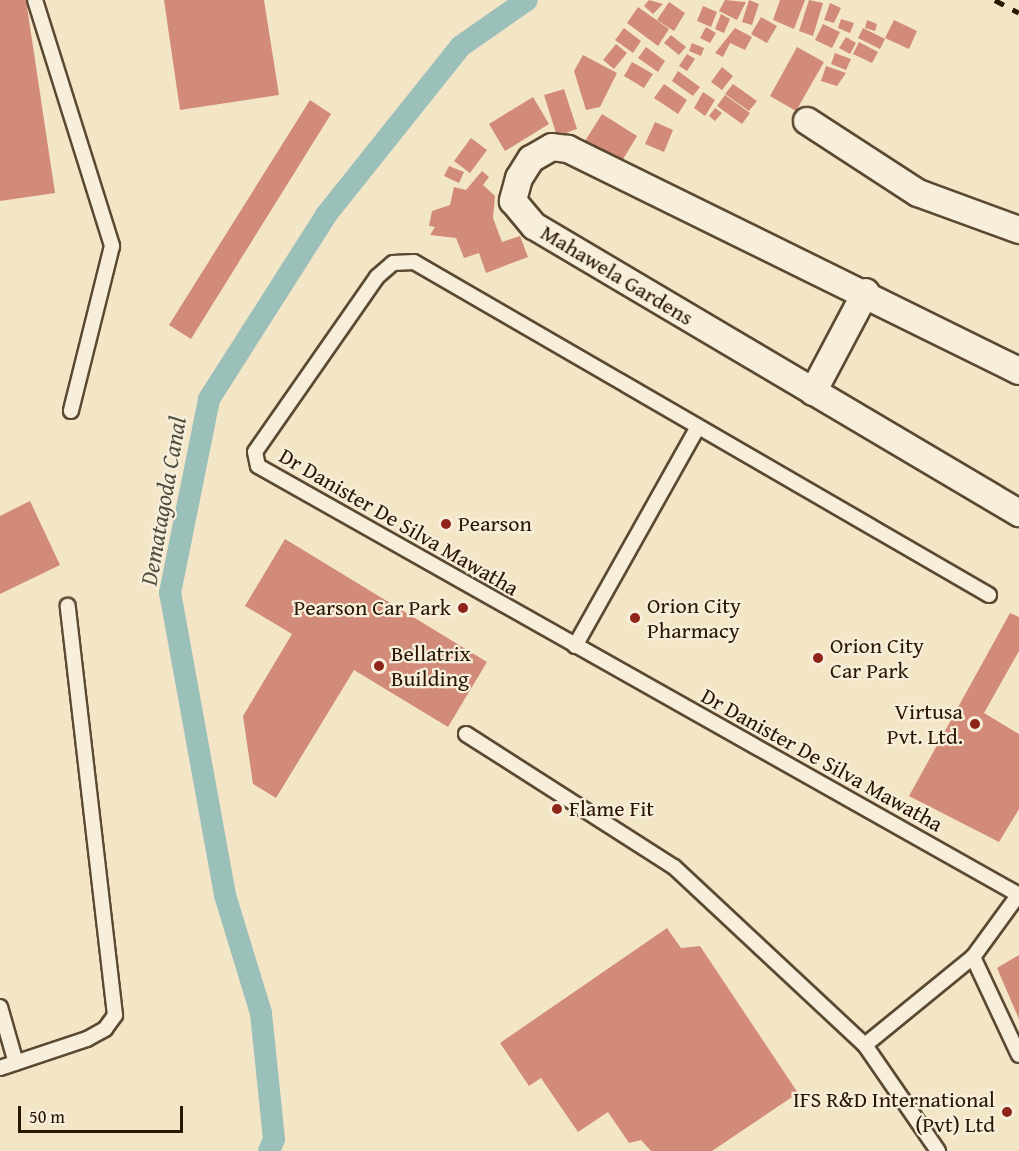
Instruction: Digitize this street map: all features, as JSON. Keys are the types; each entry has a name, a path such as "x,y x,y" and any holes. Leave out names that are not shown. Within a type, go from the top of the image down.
{"street":[{"path":"807,121 918,193 1019,230"},
{"name":"Mahawela Gardens","path":"1019,371 867,292 568,149 552,147 531,159 519,178 513,201 534,226 1019,513"},
{"path":"813,392 867,292"}],"lane":[{"path":"35,0 112,246 71,411"},
{"name":"Dr Danister De Silva Mawatha","path":"989,595 696,430 414,262 393,262 377,277 255,452 258,466 1019,895"},
{"path":"575,646 696,430"},
{"path":"0,1068 87,1039 105,1029 115,1015 68,606"},
{"path":"466,734 674,867 865,1046 938,1151"},
{"path":"865,1046 972,957 1019,895"},
{"path":"972,957 1019,1055"},
{"path":"0,1007 16,1063"}],"building":[{"path":"0,0 26,0 55,193 0,201"},
{"path":"164,0 264,0 279,95 180,110"},
{"path":"649,0 663,4 653,14 644,6"},
{"path":"725,0 746,2 737,20 719,11"},
{"path":"749,0 759,4 752,25 742,22"},
{"path":"780,0 805,0 794,29 773,20"},
{"path":"809,0 823,3 813,36 799,31"},
{"path":"669,2 685,13 674,31 657,20"},
{"path":"830,3 841,8 834,23 824,20"},
{"path":"703,6 717,12 711,27 697,21"},
{"path":"638,7 669,29 658,46 627,23"},
{"path":"721,14 730,19 724,33 715,29"},
{"path":"761,17 777,26 767,43 751,34"},
{"path":"841,19 854,23 850,33 838,28"},
{"path":"867,20 877,24 875,31 865,28"},
{"path":"894,20 917,31 909,49 885,38"},
{"path":"823,24 840,32 832,48 815,40"},
{"path":"706,27 716,33 710,43 700,38"},
{"path":"624,28 641,41 633,53 615,40"},
{"path":"735,28 752,37 745,50 730,43 723,57 715,53"},
{"path":"863,28 885,39 880,49 858,38"},
{"path":"671,35 686,47 679,55 664,43"},
{"path":"846,37 856,43 850,54 839,48"},
{"path":"859,42 878,52 872,63 853,54"},
{"path":"692,43 704,48 701,56 689,51"},
{"path":"616,44 627,53 614,69 603,60"},
{"path":"646,47 665,61 658,72 638,58"},
{"path":"797,47 824,62 796,111 770,96"},
{"path":"835,53 851,59 846,70 831,64"},
{"path":"687,54 695,59 687,71 679,66"},
{"path":"583,55 617,73 600,107 586,110 574,71"},
{"path":"632,62 653,74 644,88 624,76"},
{"path":"826,66 846,73 837,86 821,81"},
{"path":"722,67 733,76 722,90 711,82"},
{"path":"678,71 700,87 693,96 672,81"},
{"path":"664,84 687,100 678,114 654,98"},
{"path":"733,84 757,101 749,111 725,94"},
{"path":"564,89 577,129 557,136 544,95"},
{"path":"703,92 715,100 705,116 694,108"},
{"path":"725,95 750,113 742,124 717,106"},
{"path":"533,97 549,124 505,151 489,124"},
{"path":"310,100 331,114 191,339 169,325"},
{"path":"715,108 722,113 715,121 709,116"},
{"path":"602,114 637,136 619,166 583,144"},
{"path":"655,122 673,130 664,152 645,144"},
{"path":"471,138 487,150 470,173 454,161"},
{"path":"449,166 464,172 459,183 444,176"},
{"path":"482,171 489,177 483,185 495,196 493,218 502,242 520,236 528,257 486,273 479,253 464,258 456,238 430,235 435,227 429,226 432,211 450,205 454,187 466,190"},
{"path":"30,501 60,565 0,594 0,516"},
{"name":"Bellatrix Building","path":"285,539 487,662 448,727 354,670 276,798 253,784 243,716 292,634 245,606"},
{"name":"Virtusa Pvt. Ltd.","path":"1010,613 1019,617 1019,651 984,713 1019,734 1019,809 999,842 909,796"},
{"path":"667,928 681,948 700,946 798,1093 712,1151 651,1151 641,1140 629,1143 608,1112 578,1132 541,1078 529,1086 500,1043"},
{"path":"1019,955 1019,1019 997,968"}],"waterway":[{"name":"Dematagoda Canal","path":"269,1151 274,1139 261,1013 225,895 170,593 209,399 326,215 461,46 527,0"}],"railway":[{"path":"995,0 1019,13"}],"place":[{"name":"Pearson","path":"446,524"},
{"name":"Pearson Car Park","path":"463,608"},
{"name":"Orion City Pharmacy","path":"635,618"},
{"name":"Orion City Car Park","path":"818,658"},
{"name":"Bellatrix Building","path":"379,666"},
{"name":"Virtusa Pvt. Ltd.","path":"975,724"},
{"name":"Flame Fit","path":"557,809"},
{"name":"IFS R&D International (Pvt) Ltd","path":"1007,1112"}]}
